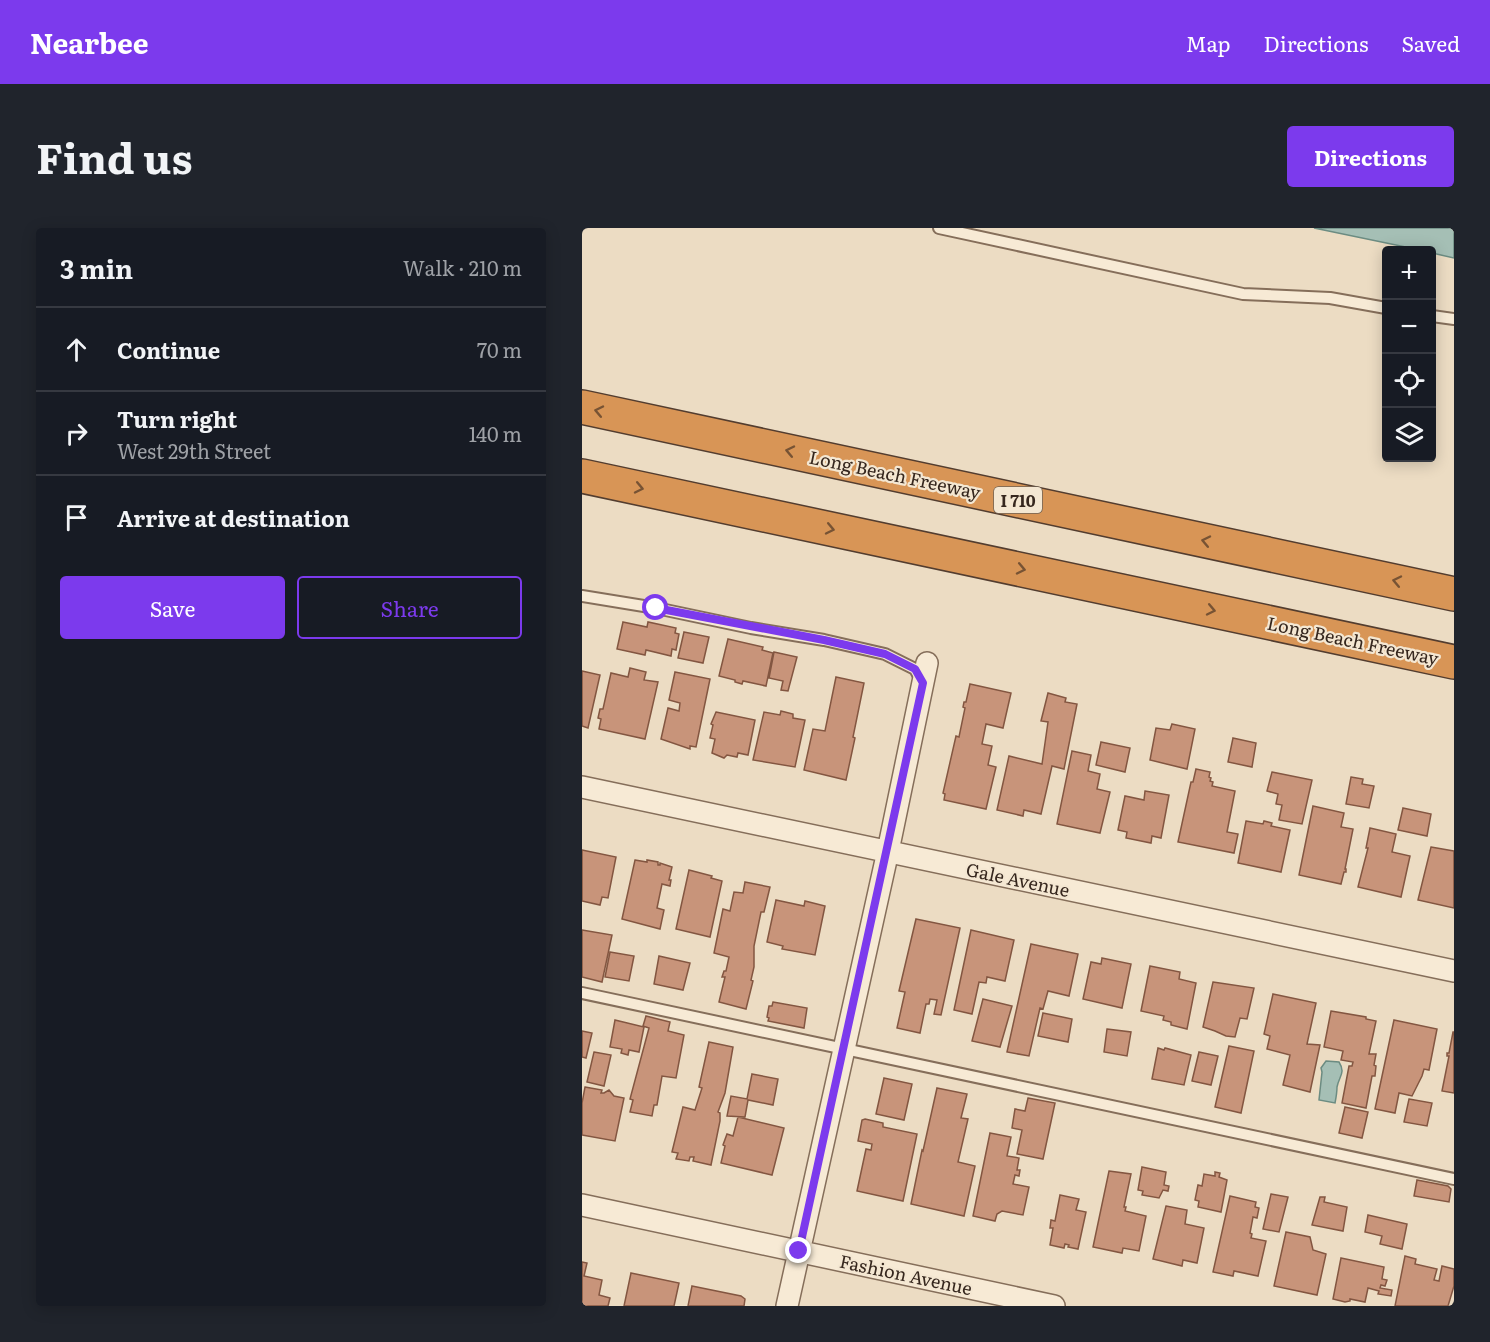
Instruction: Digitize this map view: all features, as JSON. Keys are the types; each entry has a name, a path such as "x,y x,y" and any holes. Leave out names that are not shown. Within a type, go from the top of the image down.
{"highway":[{"name":"Long Beach Freeway","path":"582,407 1454,594"},
{"name":"Long Beach Freeway","path":"582,476 1454,662"}],"street":[{"path":"787,1306 925,673"},
{"name":"Gale Avenue","path":"582,787 1454,971"},
{"name":"Fashion Avenue","path":"582,1205 1054,1306"}],"lane":[{"path":"939,228 1243,294 1330,298 1382,307"},
{"path":"1436,317 1454,320"},
{"path":"582,596 824,640 885,654 925,673"},
{"path":"582,993 1454,1179"}],"shaded area":[{"path":"1314,228 1454,228 1454,258 1436,254 1436,246 1401,246"},
{"path":"1326,1061 1339,1062 1342,1069 1335,1103 1319,1100 1321,1068"}],"building":[{"path":"623,622 647,627 648,622 676,628 675,633 679,634 676,650 672,649 671,656 646,650 645,655 617,649"},
{"path":"684,632 709,637 703,663 678,658"},
{"path":"728,639 763,647 762,650 773,653 766,686 743,681 742,684 719,676"},
{"path":"774,652 797,657 788,691 781,690 783,681 769,678"},
{"path":"630,668 646,672 644,680 658,682 645,739 599,729 601,719 598,718 600,709 603,709 611,673 628,677"},
{"path":"582,671 600,675 588,728 582,726"},
{"path":"675,672 710,679 696,747 690,746 690,749 661,739 668,708 679,711 680,703 669,700"},
{"path":"836,677 864,683 846,780 804,770 813,729 825,731"},
{"path":"970,684 1011,693 1003,728 986,724 982,744 992,746 988,765 996,767 986,809 944,800 945,794 943,793 956,736 959,737 965,708 963,707 964,702 966,702"},
{"path":"1048,693 1066,698 1065,702 1077,704 1064,769 1052,766 1041,814 1024,810 1023,816 997,810 1009,756 1042,764 1048,722 1041,721"},
{"path":"781,711 793,714 793,718 805,720 795,767 753,760 764,712 780,715"},
{"path":"716,712 755,720 748,755 738,753 737,757 727,755 724,758 712,753 715,739 710,738 713,725 711,724"},
{"path":"1172,724 1195,729 1187,769 1150,760 1156,728 1170,730"},
{"path":"1233,738 1256,743 1252,767 1228,762"},
{"path":"1101,742 1130,748 1125,772 1096,765"},
{"path":"1072,751 1091,755 1088,771 1100,774 1097,789 1110,792 1100,833 1057,824"},
{"path":"1196,769 1210,772 1212,786 1235,791 1227,832 1238,834 1234,853 1178,842"},
{"path":"1272,772 1312,780 1302,824 1279,820 1282,805 1276,804 1278,794 1267,791"},
{"path":"1351,777 1363,779 1362,784 1374,786 1369,808 1346,804"},
{"path":"1145,791 1169,795 1161,838 1152,836 1151,843 1126,838 1127,832 1118,830 1125,796 1144,800"},
{"path":"1313,806 1344,813 1341,827 1353,829 1346,872 1344,872 1341,884 1299,875"},
{"path":"1403,808 1431,814 1427,836 1398,830"},
{"path":"1246,821 1263,824 1264,821 1272,823 1271,826 1290,830 1281,872 1238,863"},
{"path":"1370,828 1396,834 1392,852 1410,856 1401,897 1358,887 1368,848 1366,848"},
{"path":"1431,847 1454,851 1454,908 1418,900"},
{"path":"582,850 616,857 608,898 602,897 600,905 582,901"},
{"path":"635,860 658,862 658,865 660,863 672,867 670,886 662,884 657,908 664,910 660,929 622,919"},
{"path":"689,870 722,881 710,937 676,929"},
{"path":"745,882 770,887 764,912 761,912 754,946 754,967 751,980 753,981 746,1009 719,1002 725,977 722,977 729,957 714,953 723,909 730,911 734,892 743,893"},
{"path":"776,900 804,906 805,901 825,906 815,955 782,949 783,946 767,942"},
{"path":"916,919 960,928 941,1015 934,1014 937,1000 930,999 929,1004 926,1004 920,1033 897,1028 905,992 899,991"},
{"path":"582,930 612,935 602,982 582,977"},
{"path":"971,930 1014,940 1005,981 987,977 986,983 979,982 972,1014 954,1010"},
{"path":"1031,944 1078,954 1069,996 1048,991 1043,1009 1040,1008 1029,1056 1007,1052"},
{"path":"610,952 634,956 629,981 605,977"},
{"path":"659,956 690,963 683,990 654,984"},
{"path":"1102,958 1131,964 1122,1008 1083,999 1091,962 1101,964"},
{"path":"1150,966 1180,972 1179,979 1196,983 1187,1029 1171,1025 1171,1022 1163,1020 1164,1016 1141,1011"},
{"path":"1213,982 1254,988 1247,1019 1240,1018 1235,1037 1203,1027"},
{"path":"1273,994 1316,1003 1307,1044 1320,1045 1310,1092 1283,1085 1290,1055 1267,1049 1270,1036 1264,1034"},
{"path":"983,999 1012,1006 1000,1047 972,1041"},
{"path":"773,1002 807,1008 804,1028 768,1021 769,1006 772,1006"},
{"path":"1331,1011 1376,1021 1369,1054 1376,1054 1375,1076 1372,1076 1366,1108 1342,1103 1349,1066 1352,1066 1353,1062 1341,1060 1343,1051 1324,1047"},
{"path":"1043,1013 1072,1019 1068,1042 1038,1036"},
{"path":"646,1016 670,1022 668,1031 684,1035 676,1078 662,1076 657,1105 654,1105 652,1116 630,1112 633,1100 630,1099 649,1028 643,1026"},
{"path":"615,1020 644,1027 639,1052 629,1050 628,1055 621,1053 622,1049 610,1047"},
{"path":"1394,1020 1437,1029 1429,1070 1424,1069 1412,1096 1399,1093 1395,1113 1375,1109"},
{"path":"1107,1029 1131,1032 1127,1056 1104,1052"},
{"path":"582,1031 592,1033 586,1058 582,1057"},
{"path":"1453,1032 1454,1093 1442,1091 1449,1056 1447,1053 1449,1053"},
{"path":"709,1042 733,1047 725,1093 718,1112 720,1121 711,1165 693,1161 694,1157 690,1157 689,1161 676,1159 678,1153 672,1152 683,1107 695,1110 702,1088 699,1087"},
{"path":"1229,1046 1254,1051 1241,1113 1215,1107"},
{"path":"1158,1048 1191,1055 1184,1085 1152,1079"},
{"path":"594,1052 611,1055 604,1086 587,1082"},
{"path":"1199,1052 1218,1056 1211,1085 1192,1081"},
{"path":"752,1074 778,1079 773,1105 748,1100 745,1117 727,1116 731,1096 747,1099"},
{"path":"884,1078 912,1084 904,1120 876,1114"},
{"path":"585,1087 602,1090 601,1093 609,1090 614,1096 624,1098 615,1141 582,1135 582,1103"},
{"path":"937,1088 967,1094 961,1118 968,1119 958,1162 975,1166 964,1216 911,1204"},
{"path":"1028,1098 1055,1103 1043,1159 1017,1154 1022,1130 1012,1128 1015,1109 1025,1111"},
{"path":"1409,1099 1432,1103 1427,1126 1404,1122"},
{"path":"1345,1107 1368,1112 1362,1138 1339,1133"},
{"path":"738,1117 784,1128 772,1175 721,1163 727,1134 733,1136"},
{"path":"862,1120 883,1123 883,1127 917,1134 903,1201 857,1191 866,1149 871,1150 872,1144 858,1141"},
{"path":"990,1133 1011,1137 1007,1156 1019,1158 1017,1170 1020,1170 1019,1176 1015,1175 1013,1184 1029,1187 1023,1215 1002,1211 997,1214 995,1221 973,1216"},
{"path":"1142,1167 1166,1172 1164,1185 1169,1186 1168,1191 1163,1190 1159,1198 1142,1195 1143,1191 1138,1190"},
{"path":"1109,1171 1131,1174 1125,1211 1146,1216 1139,1251 1123,1248 1122,1253 1093,1247"},
{"path":"1215,1172 1220,1173 1219,1177 1227,1180 1221,1212 1198,1207 1199,1201 1195,1200 1198,1185 1202,1186 1204,1174 1215,1176"},
{"path":"1417,1180 1448,1186 1451,1189 1449,1202 1414,1196"},
{"path":"1271,1194 1288,1197 1279,1232 1263,1229"},
{"path":"1060,1195 1079,1199 1076,1210 1086,1212 1078,1249 1065,1244 1064,1248 1050,1245 1053,1228 1050,1228 1051,1220 1055,1221"},
{"path":"1230,1196 1256,1202 1255,1207 1259,1208 1257,1218 1253,1217 1250,1233 1251,1238 1266,1241 1258,1276 1234,1271 1233,1276 1213,1272"},
{"path":"1320,1197 1325,1197 1324,1202 1347,1207 1343,1231 1312,1225"},
{"path":"1166,1206 1187,1210 1185,1224 1204,1228 1197,1263 1183,1260 1182,1266 1153,1259"},
{"path":"1368,1215 1407,1224 1402,1249 1380,1244 1382,1236 1365,1232"},
{"path":"1286,1232 1310,1237 1313,1250 1326,1254 1317,1295 1274,1286"},
{"path":"1405,1256 1416,1259 1415,1264 1437,1269 1434,1280 1439,1281 1442,1266 1454,1269 1454,1286 1448,1306 1395,1306"},
{"path":"1341,1258 1384,1267 1382,1279 1387,1280 1385,1286 1381,1285 1380,1288 1392,1290 1391,1296 1378,1294 1379,1291 1368,1288 1365,1302 1350,1299 1345,1302 1333,1299"},
{"path":"582,1262 587,1263 584,1276 602,1280 599,1295 610,1298 608,1306 582,1306"},
{"path":"631,1273 679,1283 674,1306 624,1306"},
{"path":"692,1286 741,1296 745,1299 744,1306 688,1306"}],"route":[{"path":"656,608 885,654 915,669 923,683 799,1251"}]}
